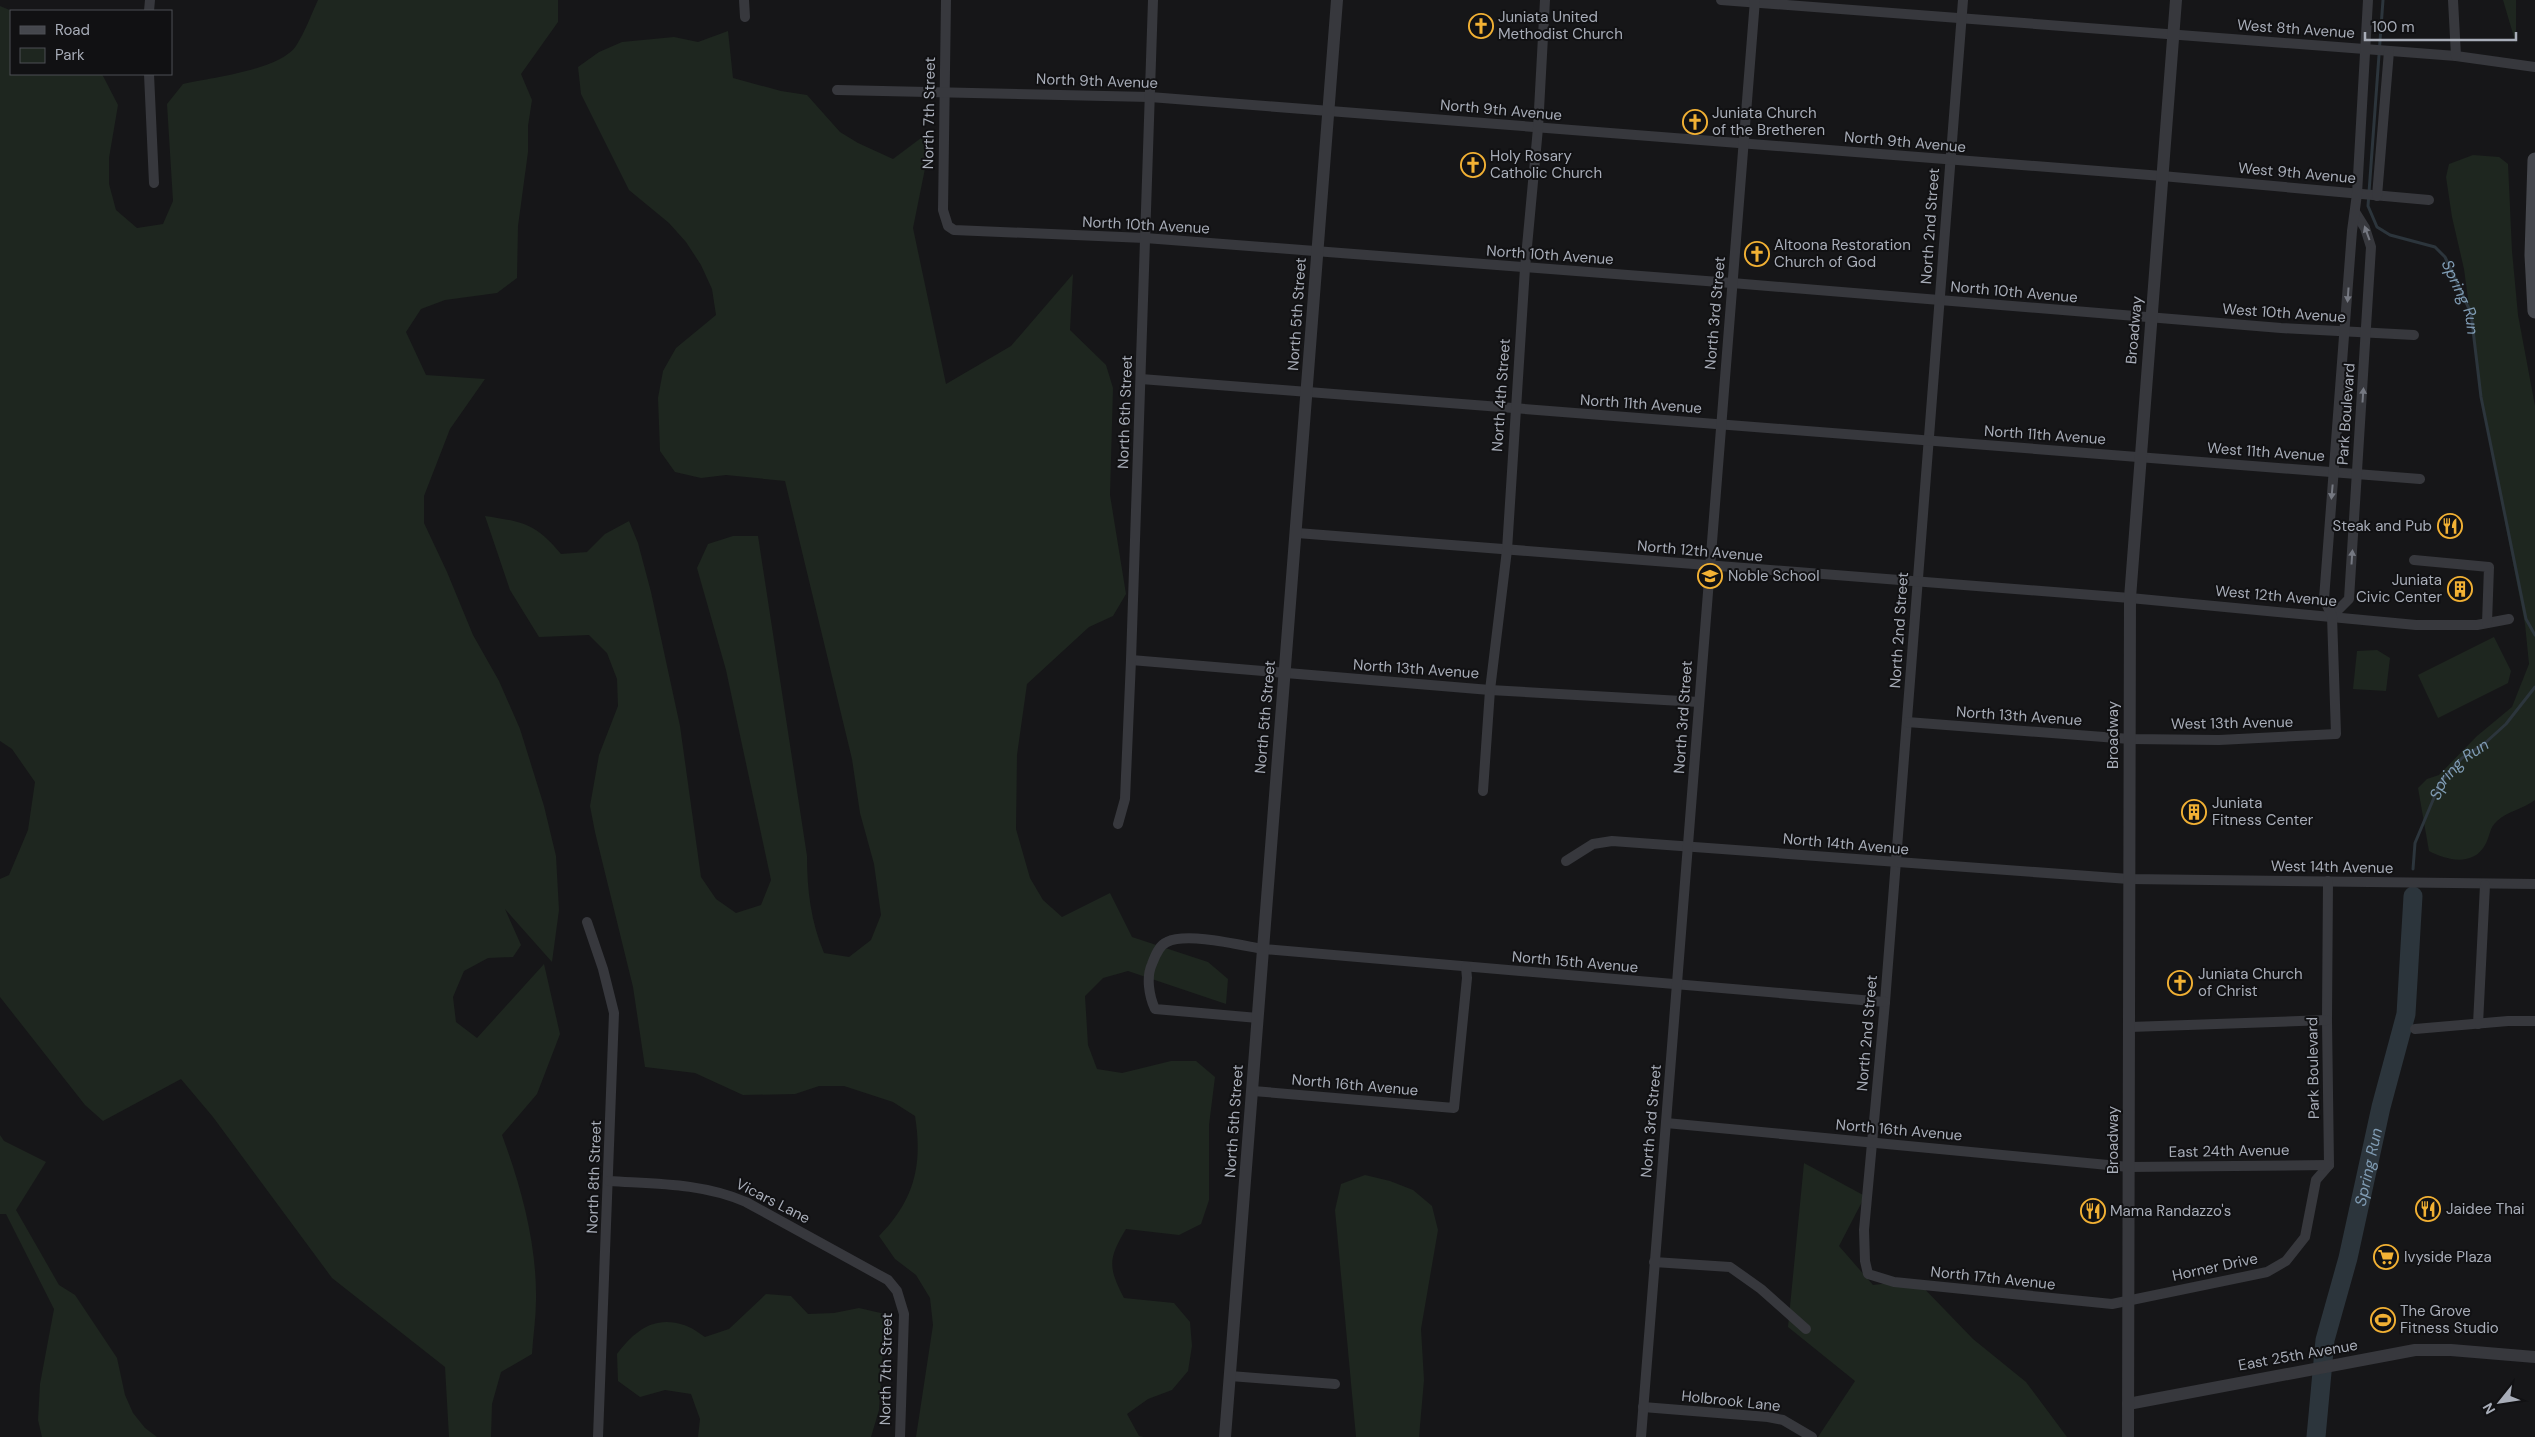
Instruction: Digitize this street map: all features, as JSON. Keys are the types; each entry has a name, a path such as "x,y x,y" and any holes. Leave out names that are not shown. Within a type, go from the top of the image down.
{"main road":[{"path":"2535,160 2532,262 2535,311"}],"street":[{"path":"744,0 745,16"},
{"name":"North 7th Street","path":"946,0 943,210 948,226"},
{"name":"North 6th Street","path":"1118,824 1125,799 1131,660 1153,0"},
{"name":"North 5th Street","path":"1225,1437 1330,110 1337,0"},
{"name":"North 4th Street","path":"1483,791 1490,690 1507,550 1525,268 1538,128 1544,0"},
{"name":"West 8th Avenue","path":"1721,0 2386,50 2456,56 2535,67"},
{"name":"North 2nd Street","path":"1865,1261 1864,1230 1885,1002 1963,0"},
{"name":"Broadway","path":"2128,1437 2130,598 2176,0"},
{"name":"Park Boulevard","path":"2336,734 2332,616 2324,599 2369,49 2368,0"},
{"path":"2453,0 2456,56"},
{"name":"North 3rd Street","path":"1641,1437 1678,986 1754,1"},
{"path":"2377,196 2386,50"},
{"path":"149,75 154,183"},
{"name":"North 9th Avenue","path":"837,90 1150,97 1950,161 2162,176"},
{"name":"West 9th Avenue","path":"2162,176 2429,200"},
{"name":"Park Boulevard","path":"2332,616 2349,599 2368,333 2371,247 2365,228 2355,212"},
{"name":"North 10th Avenue","path":"948,226 963,232 1145,238 1732,283 1940,302 2151,318"},
{"name":"West 10th Avenue","path":"2151,318 2345,333 2414,335"},
{"name":"North 11th Avenue","path":"1141,379 1515,410 2140,457"},
{"name":"West 11th Avenue","path":"2140,457 2420,479"},
{"name":"North 12th Avenue","path":"1297,533 1710,567 2130,598"},
{"path":"2414,560 2489,567 2486,623"},
{"name":"West 12th Avenue","path":"2130,598 2432,626 2486,623 2509,619"},
{"name":"North 13th Avenue","path":"1131,660 1490,690 1699,702"},
{"name":"North 13th Avenue","path":"1907,722 2130,739"},
{"name":"West 13th Avenue","path":"2130,739 2219,740 2336,734"},
{"name":"North 14th Avenue","path":"1566,861 1594,844 1612,841 2129,879"},
{"name":"West 14th Avenue","path":"2129,879 2485,885 2535,884"},
{"name":"Park Boulevard","path":"2328,881 2327,1020 2330,1165"},
{"path":"2478,1024 2485,885"},
{"name":"North 8th Street","path":"587,922 603,969 614,1013 598,1437"},
{"name":"North 15th Avenue","path":"1258,1018 1155,1009 1150,990 1150,970 1156,954 1165,942 1179,939 1208,940 1263,949 1678,986 1885,1002"},
{"name":"North 16th Avenue","path":"1253,1091 1454,1108 1467,978 1466,967"},
{"path":"2130,1027 2327,1020"},
{"path":"2415,1029 2535,1021"},
{"name":"North 16th Avenue","path":"1666,1123 2129,1167"},
{"name":"East 24th Avenue","path":"2129,1167 2330,1165"},
{"name":"Horner Drive","path":"2129,1301 2266,1272 2286,1261 2305,1237 2316,1180 2330,1165"},
{"name":"Vicars Lane","path":"609,1181 701,1187 724,1193 746,1202 874,1271 888,1280 901,1301"},
{"name":"North 17th Avenue","path":"1865,1261 1868,1274 1894,1282 2112,1304 2129,1301"},
{"path":"1654,1262 1730,1267 1761,1289 1806,1329"},
{"name":"North 7th Street","path":"900,1437 904,1314 901,1301"},
{"name":"East 25th Avenue","path":"2128,1404 2416,1350 2451,1350 2535,1356"},
{"path":"1230,1376 1334,1384"},
{"name":"Holbrook Lane","path":"1643,1407 1768,1417 1783,1420 1812,1437"}],"green space":[{"path":"318,0 558,0 558,22 521,74 532,100 528,126 528,152 518,226 517,278 497,293 445,300 421,309 406,332 426,375 485,379 450,429 424,496 424,523 473,635 499,681 520,729 544,806 556,856 559,910 552,962 505,909 521,945 513,957 488,958 464,971 453,997 456,1022 477,1038 544,964 560,1034 537,1094 502,1135 521,1195 531,1237 536,1279 536,1307 532,1354 501,1372 492,1404 491,1437 449,1437 445,1367 332,1278 213,1117 181,1079 103,1121 85,1105 0,997 0,879 9,875 28,830 35,782 12,749 0,741 0,6 10,10 10,75 103,75 118,105 109,158 109,184 116,210 137,228 163,224 173,201 167,104 183,84 244,72 275,61 288,54 296,46"},
{"path":"2503,0 2516,0 2516,44"},
{"path":"728,31 733,78 781,91 807,95 840,132 858,143 893,159 933,129 913,228 946,384 1011,346 1073,274 1070,330 1106,365 1113,388 1110,495 1126,594 1113,616 1089,627 1027,684 1017,755 1016,829 1030,878 1043,900 1062,917 1110,893 1132,937 1208,962 1228,979 1226,1004 1128,971 1103,978 1085,996 1088,1045 1097,1069 1122,1073 1171,1061 1196,1061 1215,1077 1209,1125 1209,1200 1201,1224 1179,1235 1126,1229 1113,1256 1112,1263 1115,1278 1124,1298 1174,1303 1190,1322 1192,1346 1188,1371 1172,1390 1148,1399 1127,1414 1139,1436 1144,1437 916,1437 933,1325 930,1298 916,1275 895,1259 879,1236 901,1209 913,1181 918,1151 915,1116 893,1102 844,1086 819,1086 795,1094 743,1095 695,1073 645,1067 633,987 590,806 599,755 618,706 617,679 607,653 589,635 539,637 510,590 485,516 519,522 536,530 561,554 587,552 605,534 629,521 638,543 651,592 680,726 701,877 716,899 736,913 761,905 771,880 726,670 697,568 708,544 733,536 758,536 807,856 811,906 816,930 824,953 849,957 871,940 881,915 874,864 860,813 852,759 785,481 726,475 701,478 675,472 660,451 658,398 663,371 676,348 716,315 712,289 701,265 686,242 669,223 629,190 581,94 578,67 599,52 622,42 674,37 698,42"},
{"path":"2473,155 2499,157 2508,164 2512,251 2518,315 2535,406 2535,800 2497,821 2480,852 2474,856 2459,860 2443,857 2429,851 2418,788 2427,779 2439,775 2477,736 2512,707 2529,664 2525,624 2483,410 2464,269 2452,217 2446,177 2449,164"},
{"path":"2494,637 2511,671 2508,683 2438,718 2418,675"},
{"path":"2377,650 2390,658 2386,691 2353,689 2357,651"},
{"path":"0,1135 4,1141 46,1162 16,1210 59,1285 75,1295 117,1358 125,1395 133,1413 145,1428 157,1437 42,1437 38,1420 40,1384 54,1309 6,1214 0,1214"},
{"path":"1804,1163 1865,1196 1839,1246 1873,1285 1916,1280 1973,1339 2026,1382 2067,1437 1818,1437 1855,1381 1788,1327"},
{"path":"1365,1175 1390,1181 1413,1190 1432,1206 1438,1230 1421,1329 1424,1380 1419,1437 1356,1437 1335,1210 1341,1184"},
{"path":"766,1294 791,1296 808,1314 834,1313 859,1308 885,1314 879,1410 871,1437 698,1437 700,1419 691,1394 665,1390 640,1397 618,1381 617,1354 630,1339 645,1328 663,1322 673,1322 689,1327 705,1337 729,1329"}],"waterway":[{"name":"Spring Run","path":"2383,0 2368,206 2377,227 2390,235 2435,247 2445,257 2471,313 2481,397 2526,619 2535,635"},
{"name":"Spring Run","path":"2413,869 2415,843 2441,781 2462,758 2484,744 2506,724 2535,687"},
{"name":"Spring Run","path":"2316,1437 2325,1340 2348,1258 2381,1107 2406,1014 2413,896"}],"place":[{"name":"Juniata United Methodist Church","path":"1481,26"},
{"name":"Juniata Church of the Bretheren","path":"1695,122"},
{"name":"Holy Rosary Catholic Church","path":"1473,165"},
{"name":"Altoona Restoration Church of God","path":"1757,254"},
{"name":"Steak and Pub","path":"2450,526"},
{"name":"Noble School","path":"1710,576"},
{"name":"Juniata Civic Center","path":"2460,589"},
{"name":"Juniata Fitness Center","path":"2194,812"},
{"name":"Juniata Church of Christ","path":"2180,983"},
{"name":"Jaidee Thai","path":"2428,1209"},
{"name":"Mama Randazzo's","path":"2093,1211"},
{"name":"Ivyside Plaza","path":"2386,1257"},
{"name":"The Grove Fitness Studio","path":"2383,1320"}]}
